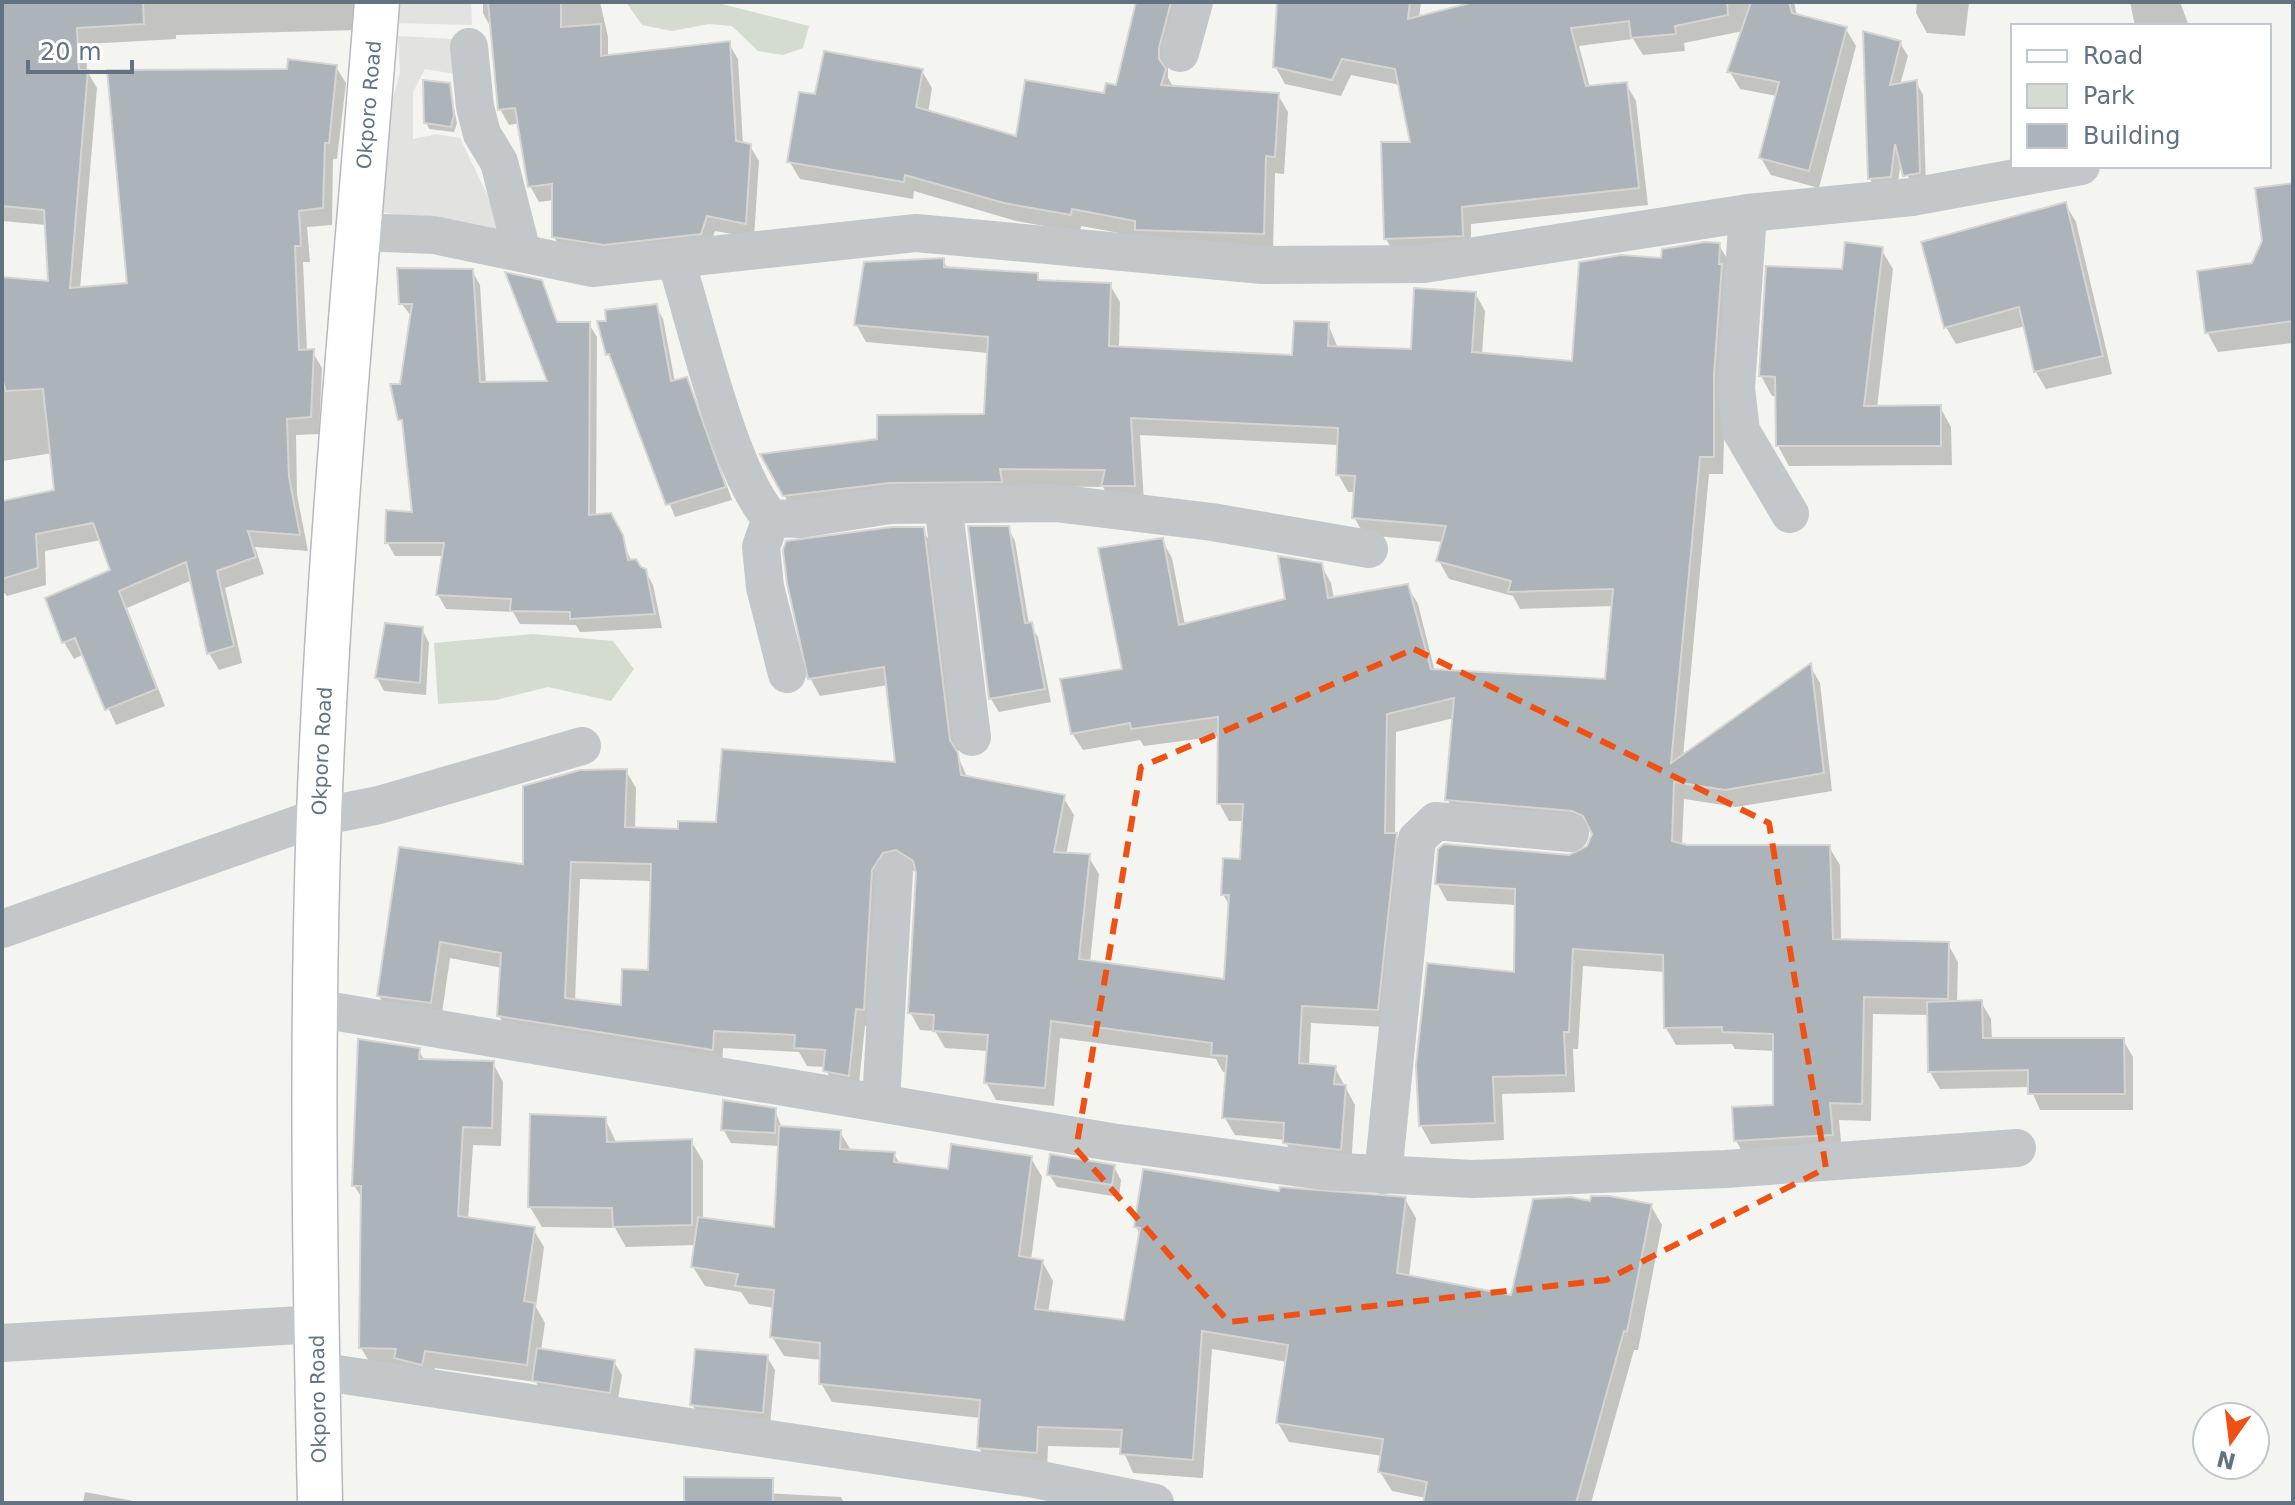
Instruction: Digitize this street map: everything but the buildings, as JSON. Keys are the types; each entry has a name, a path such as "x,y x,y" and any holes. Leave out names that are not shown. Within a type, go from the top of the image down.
{"main road":[{"name":"Okporo Road","path":"320,1503 314,1008 319,817 326,655 377,2"}],"street":[{"path":"1180,53 1194,2"},
{"path":"469,47 475,107 482,134 499,162 522,252"},
{"path":"359,232 434,235 592,268 916,233 1262,265 1424,264 1748,213 1912,197 2070,168"},
{"path":"1748,213 1736,388 1741,431 1790,514"},
{"path":"676,261 736,454 757,503 771,518 800,519 890,505 1055,503 1212,522 1369,549"},
{"path":"943,504 972,737"},
{"path":"771,518 761,547 763,574 787,674"},
{"path":"2,929 319,817 379,805 582,746"},
{"path":"1383,1175 1417,839 1436,821 1570,833"},
{"path":"881,1102 894,872"},
{"path":"314,1008 1126,1144 1323,1171 1473,1179 1726,1169 2017,1148"},
{"path":"2,1343 316,1324"},
{"path":"317,1371 1035,1479 1155,1503"}],"highlighted area":[{"path":"1414,649 1769,823 1826,1168 1606,1280 1229,1322 1076,1149 1141,767"}],"shaded area":[{"path":"395,2 471,2 472,25 391,23"},
{"path":"398,36 452,39 455,74 425,69 413,92 413,139 437,134 460,138 506,234 381,212 391,105 400,73"}],"green space":[{"path":"626,2 714,2 809,26 803,48 783,55 758,51 732,26 709,24 672,31 642,25"},
{"path":"533,634 613,641 634,669 611,701 548,687 496,700 438,704 434,643"}]}
